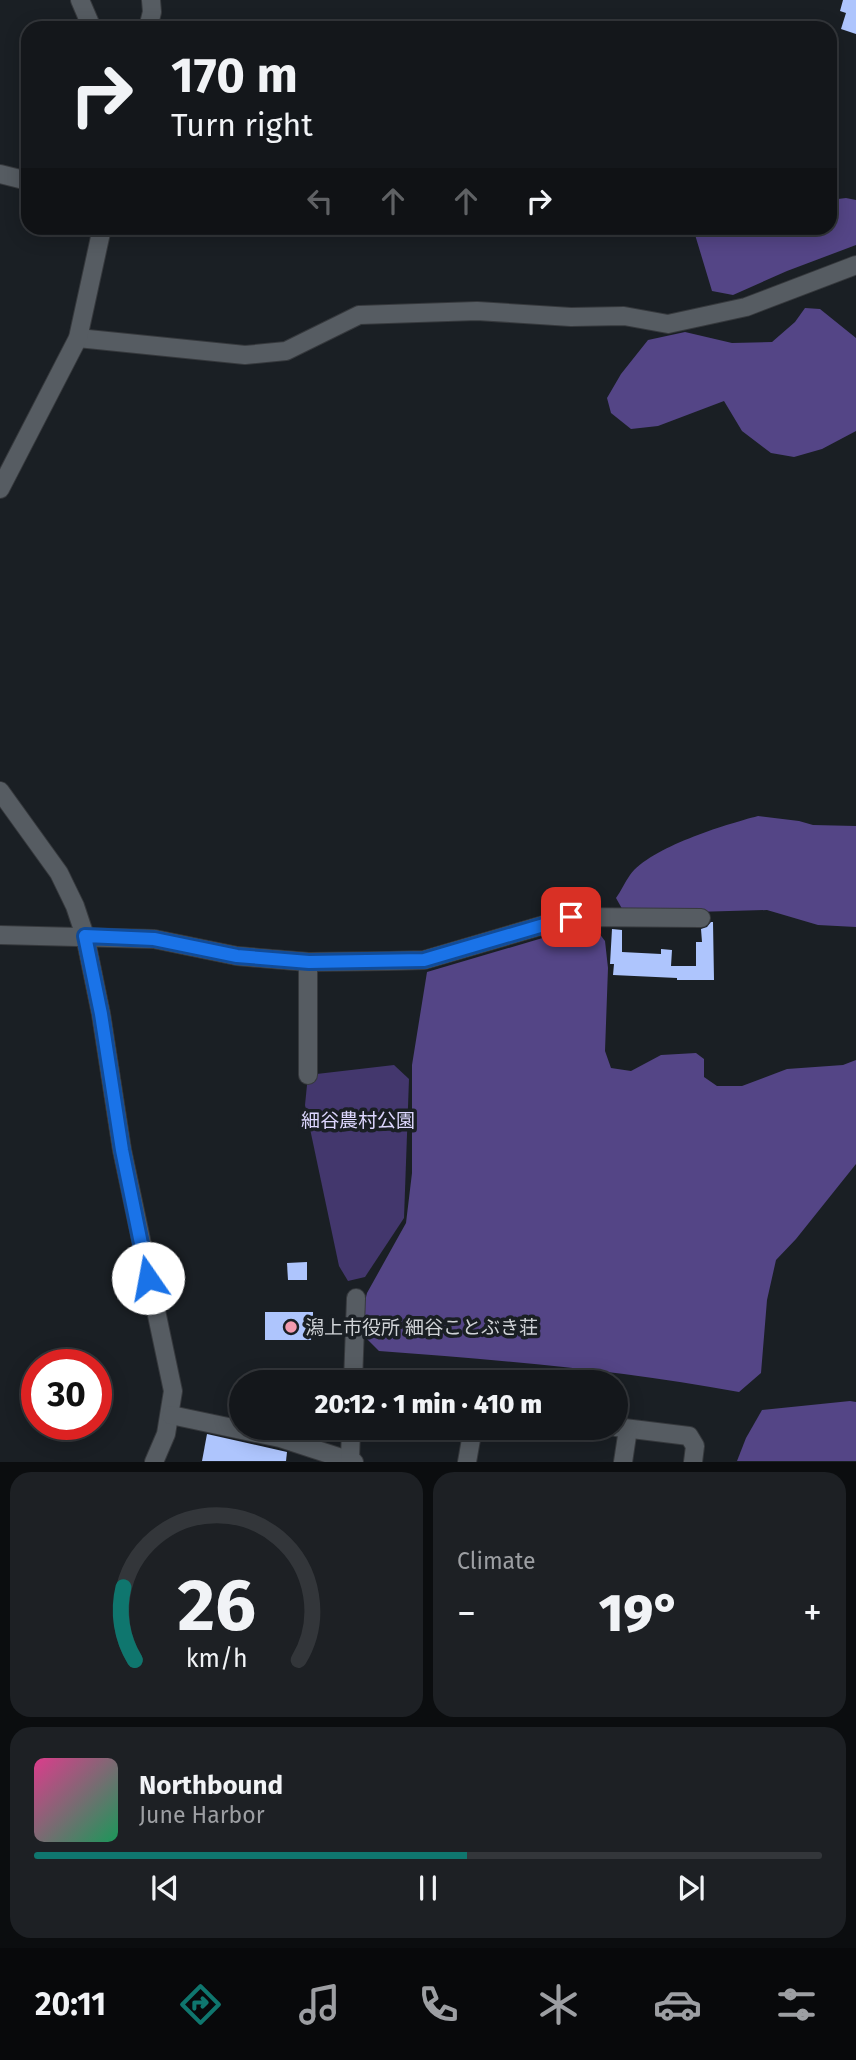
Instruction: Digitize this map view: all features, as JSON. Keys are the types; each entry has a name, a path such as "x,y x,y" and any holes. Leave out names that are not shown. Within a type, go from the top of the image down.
{"street":[{"path":"80,0 89,21"},
{"path":"150,21 151,0"},
{"path":"0,174 21,179"},
{"path":"0,489 78,338 100,235"},
{"path":"78,338 245,355 286,351 359,316 477,311 571,317 624,316 668,324 746,307 856,265"},
{"path":"0,791 58,873 75,906 85,936 101,1014 122,1150 173,1391 166,1434 154,1461"},
{"path":"0,934 154,939 237,956 309,962 424,960 571,917 701,918"},
{"path":"308,1075 309,962"},
{"path":"353,1370 356,1298"},
{"path":"171,1415 280,1438 352,1461 351,1440"},
{"path":"628,1429 689,1436 695,1446 693,1461"},
{"path":"467,1461 471,1440"},
{"path":"622,1440 623,1461"}],"green space":[{"name":"細谷農村公園","path":"394,1065 409,1079 404,1218 365,1277 348,1281 339,1266 305,1105 308,1075"}],"shaded area":[{"path":"837,199 856,200 856,245 733,295 712,291 695,235 837,235"},
{"path":"805,308 820,309 856,338 856,431 822,449 794,457 771,453 742,431 724,401 658,426 631,429 611,413 607,398 621,374 648,340 685,332 732,343 772,342 795,322"},
{"path":"758,816 813,825 856,826 856,927 818,925 767,910 625,914 616,898 630,875 640,865 689,838"},
{"path":"595,928 605,941 608,968 605,1051 611,1068 631,1071 661,1055 696,1053 704,1059 704,1077 717,1086 742,1086 787,1069 843,1065 856,1060 856,1164 776,1260 767,1300 761,1373 739,1392 628,1375 628,1370 587,1370 379,1351 367,1339 362,1314 367,1293 406,1223 412,1173 412,1065 427,972 573,929"},
{"path":"856,1402 856,1461 737,1461 762,1410"}],"building":[{"path":"843,0 856,0 856,34 841,29 846,13 840,11"},
{"path":"711,922 714,980 613,975 614,964 610,964 612,929 622,930 622,952 661,954 661,949 672,950 671,966 696,966 696,942 702,942 701,929"},
{"path":"307,1262 307,1280 288,1280 287,1263"},
{"name":"潟上市役所 細谷ことぶき荘","path":"265,1312 313,1312 313,1321 317,1321 317,1333 312,1333 311,1340 265,1340"},
{"path":"207,1434 287,1452 286,1461 202,1461"}],"place":[{"name":"潟上市役所 細谷ことぶき荘","path":"291,1327"}],"route":[{"path":"148,1278 122,1150 101,1014 85,936 154,939 237,956 309,962 424,960 571,917"}]}
